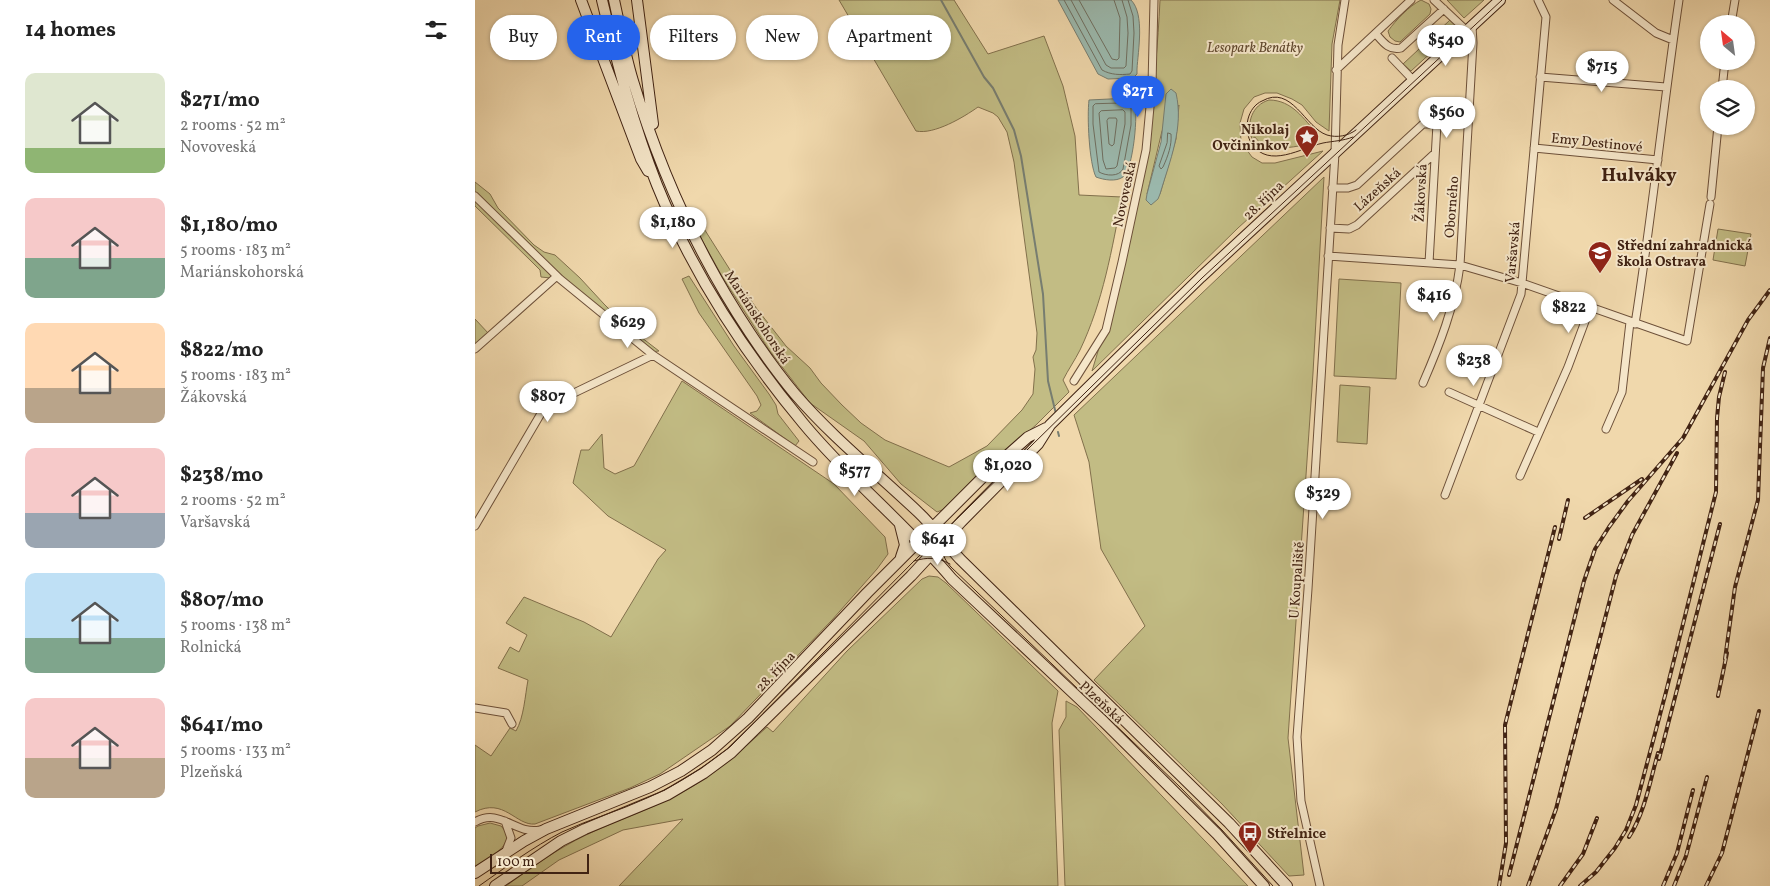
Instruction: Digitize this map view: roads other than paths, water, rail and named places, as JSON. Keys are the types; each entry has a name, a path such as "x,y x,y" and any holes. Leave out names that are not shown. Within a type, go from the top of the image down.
{"main road":[{"path":"581,0 641,159 657,184"},
{"name":"Mariánskohorská","path":"602,0 622,82 657,184 697,268 719,307 752,357 804,424 854,478 918,542"},
{"name":"Mariánskohorská","path":"614,0 632,80 667,180 693,235 744,324 781,376 808,408 919,513 944,541"},
{"path":"637,0 651,113 656,137 667,168 667,180"},
{"name":"28. října","path":"495,886 561,841 585,829 660,799 718,764 745,740 931,555 1038,444 1050,425 1201,277 1500,0"},
{"name":"28. října","path":"475,873 545,829 650,787 681,771 712,750 748,718 901,558 989,471 1028,437 1050,425"},
{"path":"898,522 903,533 905,545 901,558"},
{"name":"Plzeňská","path":"944,541 961,560 1229,823 1287,886"},
{"name":"Plzeňská","path":"918,542 952,579 1104,722 1217,834 1264,886"}],"street":[{"name":"Novoveská","path":"1074,382 1106,330 1146,150 1152,85 1154,0"},
{"name":"U Koupaliště","path":"1320,886 1301,801 1297,737 1309,580 1333,188 1336,70 1345,0"},
{"path":"1336,70 1411,0"},
{"path":"1434,0 1469,29"},
{"name":"Varšavská","path":"1445,494 1521,294 1546,17 1538,0"},
{"path":"1613,0 1656,33 1673,40"},
{"path":"1623,8 1625,0"},
{"path":"1606,429 1622,392 1648,243 1666,88 1679,0"},
{"path":"1732,15 1735,0"},
{"path":"1376,34 1386,46 1397,49 1401,48 1444,9"},
{"name":"Oborného","path":"1423,383 1433,360 1457,289 1474,39 1469,29"},
{"path":"1392,58 1413,80"},
{"path":"1540,77 1666,88"},
{"name":"Žákovská","path":"1333,188 1348,188 1357,185 1423,124 1437,124 1429,263"},
{"path":"1328,256 1460,265 1522,283 1633,323 1687,340 1710,200 1717,135"},
{"name":"Emy Destinové","path":"1534,148 1657,160"},
{"name":"Lázeňská","path":"1330,228 1349,229 1357,224 1435,153"},
{"path":"475,196 557,276 653,355 813,462"},
{"path":"475,349 557,276"},
{"path":"1520,476 1568,367 1590,308"},
{"path":"475,526 543,410 549,405 653,355"},
{"path":"1449,392 1538,432"},
{"path":"475,708 506,713 512,724"},
{"path":"475,822 487,817 497,818 525,830 545,829"},
{"path":"504,854 511,838 505,821"}],"water":[{"path":"1058,0 1131,0 1138,14 1139,23 1137,74 1133,78 1108,79 1098,74"},
{"path":"1171,89 1176,93 1178,106 1175,144 1160,194 1158,199 1151,205 1146,200 1147,194 1161,142 1166,94"},
{"path":"1130,98 1134,100 1136,116 1132,153 1127,172 1117,180 1106,180 1096,177 1089,139 1089,100"}],"waterway":[{"path":"941,0 984,77 993,88 1014,130 1021,156 1043,294 1048,381 1056,414"},
{"path":"1058,432 1059,436"}],"tram line":[{"path":"479,886 551,838 670,787 701,768 731,746 914,561 1202,278 1502,0"},
{"path":"1353,137 1323,143 1286,155 1267,155 1259,151 1250,141 1247,132 1247,122 1250,113 1259,102 1273,97 1282,98 1290,102 1319,131 1327,135 1342,136 1356,130"},
{"path":"945,531 942,550 945,559 951,567 1180,787 1273,886"},
{"path":"914,561 932,558 950,564"}],"railway":[{"path":"1509,875 1584,581 1595,549 1628,501 1683,438 1748,320 1770,290"},
{"path":"1725,659 1735,587 1758,500 1763,368 1770,338"},
{"path":"1580,886 1596,872 1615,848 1626,830 1636,805 1716,492 1717,418 1719,397 1725,372"},
{"path":"1528,886 1556,809 1616,576 1632,535 1677,453"},
{"path":"1585,518 1642,479"},
{"path":"1559,539 1568,500"},
{"path":"1659,759 1720,524"},
{"path":"1499,886 1506,843 1505,725 1555,527"},
{"path":"1718,696 1727,653"},
{"path":"1706,886 1722,853 1759,711"},
{"path":"1629,837 1643,807 1658,753"},
{"path":"1674,886 1686,856 1707,777"},
{"path":"1663,886 1677,853 1693,790"},
{"path":"1560,886 1583,854 1597,818"}],"place":[{"name":"Nikolaj Ovčininkov","path":"1307,158"},
{"name":"Střední zahradnická škola Ostrava","path":"1600,274"},
{"name":"Střelnice","path":"1250,854"}],"district":[{"name":"Hulváky","path":"1639,174"}],"park label":[{"name":"Lesopark Benátky","path":"1255,47"}]}
